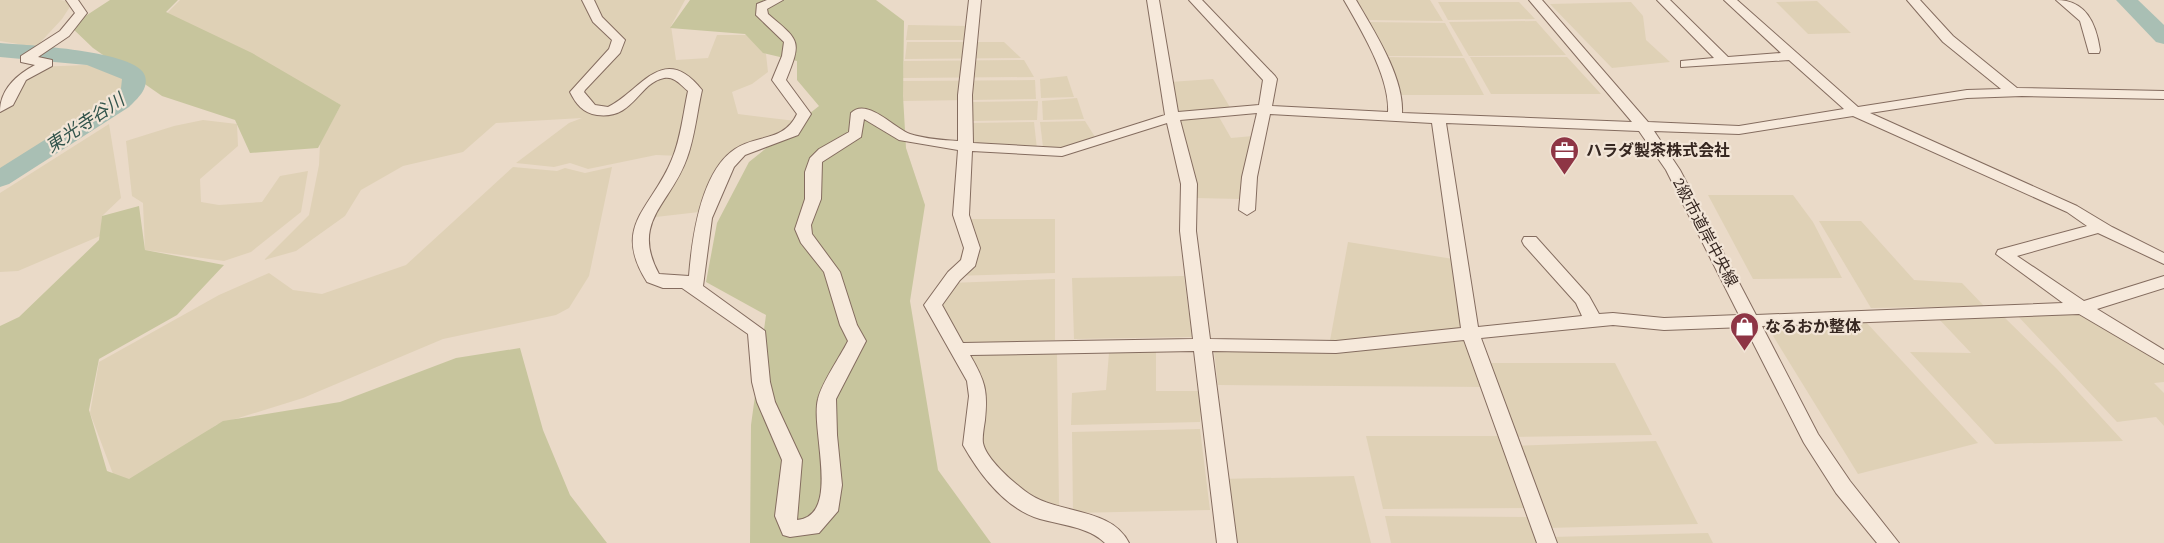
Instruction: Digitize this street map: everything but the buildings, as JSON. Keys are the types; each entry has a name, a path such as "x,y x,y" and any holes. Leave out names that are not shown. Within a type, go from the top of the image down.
{"street":[{"path":"0,108 8,102 20,78 47,63 26,59 54,43 81,13 72,0"},
{"path":"588,0 592,14 619,40 615,50 580,85 577,92 590,109 602,113 622,108 642,85 652,77 664,74 678,76 695,90 680,158 663,194 639,229 639,253 653,279 663,282 698,282 702,226 719,179 733,158 741,152 790,135 800,126 804,114 779,80 792,47 791,40 762,15 761,7 777,0"},
{"path":"975,0 965,96 961,215 972,248 969,262 954,276 933,305 976,381 978,396 973,445 992,474 1019,498 1038,510 1103,528 1119,543"},
{"path":"1153,0 1172,117 1189,184 1188,231 1227,543"},
{"path":"1195,0 1267,73 1270,79 1266,110 1249,172 1247,210"},
{"path":"1350,0 1371,37 1396,97 1395,116"},
{"name":"2級市道岸中央線","path":"1535,0 1644,127 1673,170 1811,438 1843,487 1889,543"},
{"path":"1663,0 1725,61"},
{"path":"1730,0 1855,112 2072,209 2101,227 2164,259"},
{"path":"1913,0 1948,39 2013,92"},
{"path":"2062,0 2084,15 2092,29 2094,50"},
{"path":"1686,64 1793,56"},
{"path":"686,282 756,331 761,382 766,402 792,460 785,516 790,529 812,527 828,511 832,484 827,435 827,399 857,341 850,330 843,300 831,271 804,233 804,221 813,202 814,162 819,154 846,143 856,134 858,113 864,113 904,137 936,144 1062,152 1172,117 1254,109 1438,119 1739,130 1967,94 2013,92 2164,95"},
{"path":"1438,119 1471,335 1547,543"},
{"path":"2101,227 2004,254 2082,308 2164,358"},
{"path":"1530,241 1582,300 1594,322"},
{"path":"958,349 1201,345 1336,347 1613,320 1664,324 2082,308 2164,282"}],"shaded area":[{"path":"0,0 73,2 62,19 36,47 0,41"},
{"path":"110,0 178,0 166,12 252,53 341,105 318,148 250,153 235,120 162,96 93,48 70,26"},
{"path":"180,0 685,0 671,26 676,60 708,58 717,35 746,35 766,54 768,72 752,84 732,92 738,114 796,121 792,133 744,151 724,165 708,211 647,218 680,156 656,155 588,169 570,163 554,167 516,163 569,123 582,118 496,123 463,152 403,166 361,190 345,216 296,251 264,260 309,215 319,165 320,143 341,105 167,13"},
{"path":"690,0 876,0 904,21 903,96 906,148 925,205 910,301 938,470 991,543 750,543 751,425 766,315 706,282 717,223 749,162 819,106 797,80 797,61 763,53 745,34 670,28"},
{"path":"1353,0 1430,0 1443,21 1365,20"},
{"path":"1817,1 1851,33 1808,34 1776,2"},
{"path":"1438,2 1519,2 1535,19 1448,20"},
{"path":"1631,2 1643,16 1646,40 1670,62 1612,68 1550,4"},
{"path":"1536,21 1566,55 1469,56 1449,22"},
{"path":"1366,22 1445,23 1463,56 1381,56"},
{"path":"908,25 969,26 968,40 906,40"},
{"path":"907,42 1004,42 1021,58 905,59"},
{"path":"1381,57 1464,58 1484,95 1399,95"},
{"path":"1470,57 1567,57 1601,94 1491,94"},
{"path":"1024,60 1034,77 903,78 904,61"},
{"path":"109,64 134,80 60,137 0,170 0,108 37,67"},
{"path":"1067,76 1074,97 1041,98 1040,79"},
{"path":"1213,79 1231,109 1219,117 1231,138 1253,136 1241,199 1195,198 1170,82"},
{"path":"1035,80 1036,99 903,101 901,81"},
{"path":"1077,98 1084,119 1043,120 1042,101"},
{"path":"1038,101 1037,120 971,121 971,102"},
{"path":"203,120 237,124 238,146 200,179 201,202 219,205 262,202 280,176 308,171 301,212 251,252 224,261 145,250 143,203 132,196 126,141 174,126"},
{"path":"1085,121 1095,137 1062,148 1043,147 1040,122"},
{"path":"1034,122 1037,149 973,144 972,123"},
{"path":"109,124 121,198 102,216 100,236 18,271 0,272 0,193"},
{"path":"513,167 557,171 565,168 585,173 612,167 589,276 569,308 556,315 443,339 303,398 216,425 133,485 113,474 90,413 99,362 219,295 269,273 293,290 322,294 406,265"},
{"path":"1708,195 1793,195 1813,222 1842,278 1753,279"},
{"path":"139,206 145,250 224,265 177,315 99,359 89,410 107,471 129,479 223,421 340,402 456,358 520,348 543,430 570,495 607,543 0,543 0,326 19,317 99,240 102,216"},
{"path":"957,219 1055,219 1055,273 954,276 964,246"},
{"path":"1819,221 1861,221 1914,280 1962,283 1984,306 1871,308"},
{"path":"1348,242 1453,259 1481,363 1615,363 1652,435 1508,437 1489,387 1218,385 1214,351 1329,346"},
{"path":"1184,276 1192,337 1074,339 1072,278"},
{"path":"1055,279 1055,340 955,344 933,305 949,283"},
{"path":"2076,312 2164,364 2164,382 2154,383 2164,393 2164,426 2156,417 2117,422 2016,314"},
{"path":"2003,316 2057,369 2123,441 1995,444 1910,352 1971,353 1938,318"},
{"path":"1865,321 1978,443 1858,474 1767,326"},
{"path":"964,349 1057,352 1059,506 1038,505 973,445 982,388"},
{"path":"1156,349 1156,391 1202,391 1200,422 1071,425 1072,393 1106,390 1109,353"},
{"path":"1200,429 1210,510 1073,513 1072,432"},
{"path":"1366,436 1499,436 1534,508 1383,509"},
{"path":"1656,441 1698,524 1547,528 1511,446"},
{"path":"1354,476 1371,543 1230,543 1221,479"},
{"path":"1385,516 1537,517 1548,543 1391,543"},
{"path":"1708,533 1713,543 1555,543 1551,537"}],"waterway":[{"name":"東光寺谷川","path":"2126,0 2164,37"},
{"name":"東光寺谷川","path":"0,50 87,58 120,68 134,76 133,89 121,102 0,179"}],"place":[{"name":"ハラダ製茶株式会社","path":"1565,176"},
{"name":"なるおか整体","path":"1744,352"}]}
